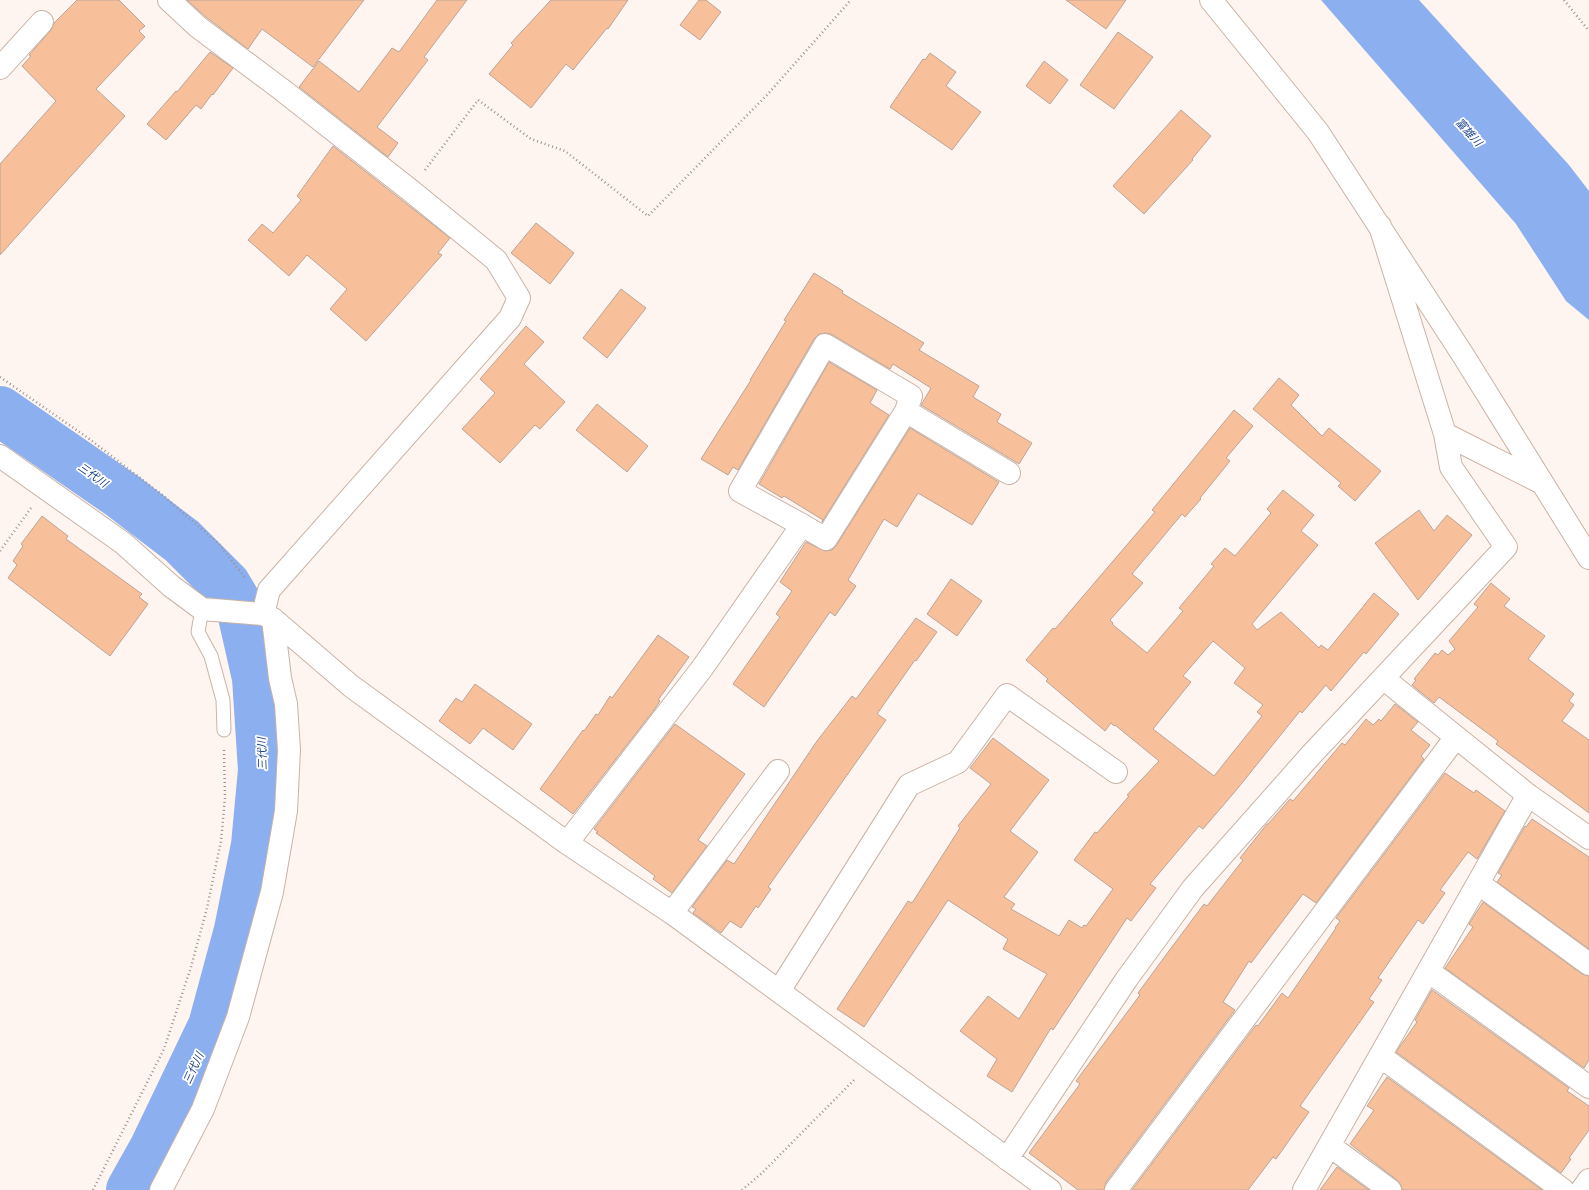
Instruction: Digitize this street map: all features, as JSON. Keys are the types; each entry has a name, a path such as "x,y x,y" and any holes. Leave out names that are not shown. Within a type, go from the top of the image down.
{"street":[{"path":"161,1190 203,1109 238,1017 272,892 286,811 289,750 286,704 268,616 269,590 510,318 519,298 496,260 410,190 281,89 198,27 169,0"},
{"path":"1211,0 1318,132 1463,355 1589,558"},
{"path":"0,68 42,22"},
{"path":"1007,1159 1126,980 1193,888 1311,755 1506,546 1451,467 1445,434 1380,226"},
{"path":"825,345 911,396 906,411 826,539 802,525 740,491 825,345"},
{"path":"906,411 1009,473"},
{"path":"1445,434 1542,482"},
{"path":"0,456 123,543 171,586 202,609 268,616 351,686 567,843 672,913 1050,1190"},
{"path":"567,843 703,667 802,525"},
{"path":"1383,678 1528,795 1589,838"},
{"path":"779,991 909,785 958,762 1007,695 1116,772"},
{"path":"1116,1190 1456,737"},
{"path":"672,913 778,771"},
{"path":"1304,1190 1528,795"},
{"path":"1478,883 1589,964"},
{"path":"1428,971 1589,1087"},
{"path":"1380,1056 1563,1190"},
{"path":"1330,1146 1390,1190"},
{"path":"1582,1190 1589,1180"}],"lane":[{"path":"202,609 198,632 211,656 223,700 224,730"}],"path":[{"path":"410,190 478,100 531,139 565,151 648,216 767,95 851,0"},
{"path":"1564,0 1589,31"},
{"path":"0,377 88,438 164,497 219,544 252,587 268,616"},
{"path":"0,551 45,487"},
{"path":"93,1190 164,1049 191,967 207,908 221,841 225,798 224,730"},
{"path":"742,1190 762,1173 873,1060"}],"water":[{"name":"富雄川","path":"1321,0 1419,0 1569,165 1589,191 1589,320 1566,301 1516,224"}],"building":[{"path":"77,0 119,0 145,26 139,31 145,37 96,89 125,116 0,255 0,164 56,101 22,66 31,56 29,55 51,30 54,23"},
{"path":"187,0 364,0 313,67 262,29 248,49 206,17"},
{"path":"437,0 467,0 424,57 428,60 377,127 398,143 388,157 299,87 319,61 359,92 392,48 399,52"},
{"path":"551,0 628,0 608,29 607,28 573,70 566,64 531,108 489,74 513,45 511,43"},
{"path":"699,0 706,0 721,12 700,40 680,25"},
{"path":"1066,0 1126,0 1106,29"},
{"path":"1118,32 1153,57 1114,109 1080,85"},
{"path":"210,52 233,68 201,109 196,105 166,140 147,124 176,91 177,92"},
{"path":"930,53 956,72 946,86 981,112 952,150 890,107 923,59 925,60"},
{"path":"1044,61 1068,80 1050,104 1026,86"},
{"path":"1181,110 1211,136 1192,159 1193,160 1144,214 1113,186"},
{"path":"333,146 450,238 438,253 442,255 366,341 330,309 347,289 307,255 289,276 248,240 262,224 273,233 301,200 297,196"},
{"path":"536,223 574,253 550,284 511,253"},
{"path":"814,273 843,291 842,293 924,343 919,350 979,386 973,397 1001,414 997,422 1032,443 1019,464 921,405 931,388 893,364 890,369 831,334 826,333 819,334 814,339 738,470 733,467 728,475 701,459 751,380 786,321 784,320"},
{"path":"621,289 646,308 607,358 583,338"},
{"path":"526,326 544,342 524,364 565,402 540,429 535,425 500,463 462,429 495,393 480,379"},
{"path":"829,362 877,390 870,403 889,415 822,522 823,520 784,496 782,498 759,484"},
{"path":"1279,378 1299,395 1291,405 1322,436 1329,428 1381,471 1355,501 1338,486 1341,483 1253,409"},
{"path":"597,404 648,446 627,472 576,430"},
{"path":"1234,410 1253,426 1226,458 1230,461 1200,498 1201,499 1185,517 1182,514 1132,574 1143,583 1110,620 1113,623 1112,624 1147,653 1183,611 1179,608 1214,566 1211,564 1225,548 1235,556 1271,513 1267,509 1283,490 1314,515 1301,531 1318,545 1252,624 1257,630 1281,612 1319,648 1321,645 1328,650 1374,593 1399,614 1366,654 1364,652 1331,691 1326,685 1302,713 1300,711 1203,829 1199,826 1150,884 1156,888 1131,921 1127,918 1053,1030 1051,1028 1012,1092 987,1076 997,1059 960,1031 988,996 1019,1019 1047,974 1003,949 1008,939 948,900 864,1027 837,1009 908,901 912,903 960,828 958,826 991,784 970,768 993,738 1049,780 1010,831 1038,852 1004,897 1015,904 1011,909 1059,936 1069,920 1082,928 1084,925 1086,926 1113,889 1074,860 1095,832 1097,833 1129,796 1127,795 1159,761 1115,725 1114,726 1111,723 1105,731 1046,681 1048,679 1026,660 1053,628 1055,629 1155,512 1152,510","holes":["1213,641 1245,668 1234,683 1263,705 1257,712 1262,716 1214,776 1153,729 1191,682 1183,676"]},
{"path":"910,428 999,482 972,525 918,493 897,527 884,519 848,580 856,586 835,616 830,612 764,707 733,684 780,617 776,614 792,591 780,582 806,542 825,551 832,550 836,546"},
{"path":"1419,510 1434,531 1447,515 1472,535 1418,600 1375,543"},
{"path":"42,516 68,536 66,539 142,594 139,597 148,604 110,656 8,578 17,565 13,561 23,546 21,544"},
{"path":"951,579 982,601 957,636 927,614"},
{"path":"1491,583 1510,599 1504,606 1545,636 1528,659 1574,694 1569,701 1574,705 1562,721 1589,740 1589,813 1496,744 1498,741 1439,697 1434,703 1412,685 1416,680 1414,679 1435,653 1438,655 1442,650 1448,655 1455,649 1449,641 1478,607 1474,604"},
{"path":"916,618 937,632 916,661 915,660 877,714 886,720 768,887 771,889 758,908 756,906 741,928 730,921 721,933 693,913 696,909 692,907 727,860 734,864 817,741 852,696 856,699"},
{"path":"658,635 689,657 658,700 660,701 654,710 573,814 540,789 583,730 584,731 596,714 598,715 610,696 612,698"},
{"path":"475,684 532,724 513,750 483,728 470,744 439,721 456,698 462,702"},
{"path":"1395,704 1418,722 1411,730 1430,745 1421,756 1424,759 1316,903 1303,894 1251,963 1249,961 1223,1002 1235,1010 1106,1182 1104,1190 1078,1190 1029,1153 1080,1084 1076,1081 1140,995 1138,993 1204,904 1207,906 1243,860 1240,858 1267,824 1290,799 1293,801 1342,743 1345,745 1366,719 1373,725 1379,719 1381,721"},
{"path":"675,724 745,774 698,840 707,846 672,893 653,879 655,876 596,833 598,832 594,829"},
{"path":"1445,773 1474,793 1476,790 1505,811 1477,859 1468,852 1440,890 1445,893 1423,924 1418,920 1378,978 1382,980 1369,999 1374,1002 1300,1106 1309,1112 1276,1159 1273,1157 1248,1190 1132,1190 1256,1025 1258,1026 1282,993 1288,998 1336,928 1340,921 1336,918"},
{"path":"1532,819 1589,857 1589,949 1497,882 1502,875 1498,873 1525,826 1526,827"},
{"path":"1483,902 1582,974 1589,976 1589,1060 1584,1068 1445,968 1473,927 1469,924"},
{"path":"1432,990 1569,1088 1567,1091 1589,1106 1589,1130 1569,1158 1571,1159 1561,1173 1396,1052 1417,1022 1415,1020"},
{"path":"1387,1077 1542,1190 1402,1190 1401,1185 1397,1180 1350,1144 1374,1110 1367,1106"},
{"path":"1337,1167 1369,1190 1320,1190"}],"waterway":[{"name":"三代川","path":"0,411 123,496 182,541 226,585 242,612 257,678 263,770 256,845 239,930 213,1026 154,1149 131,1190"}]}
